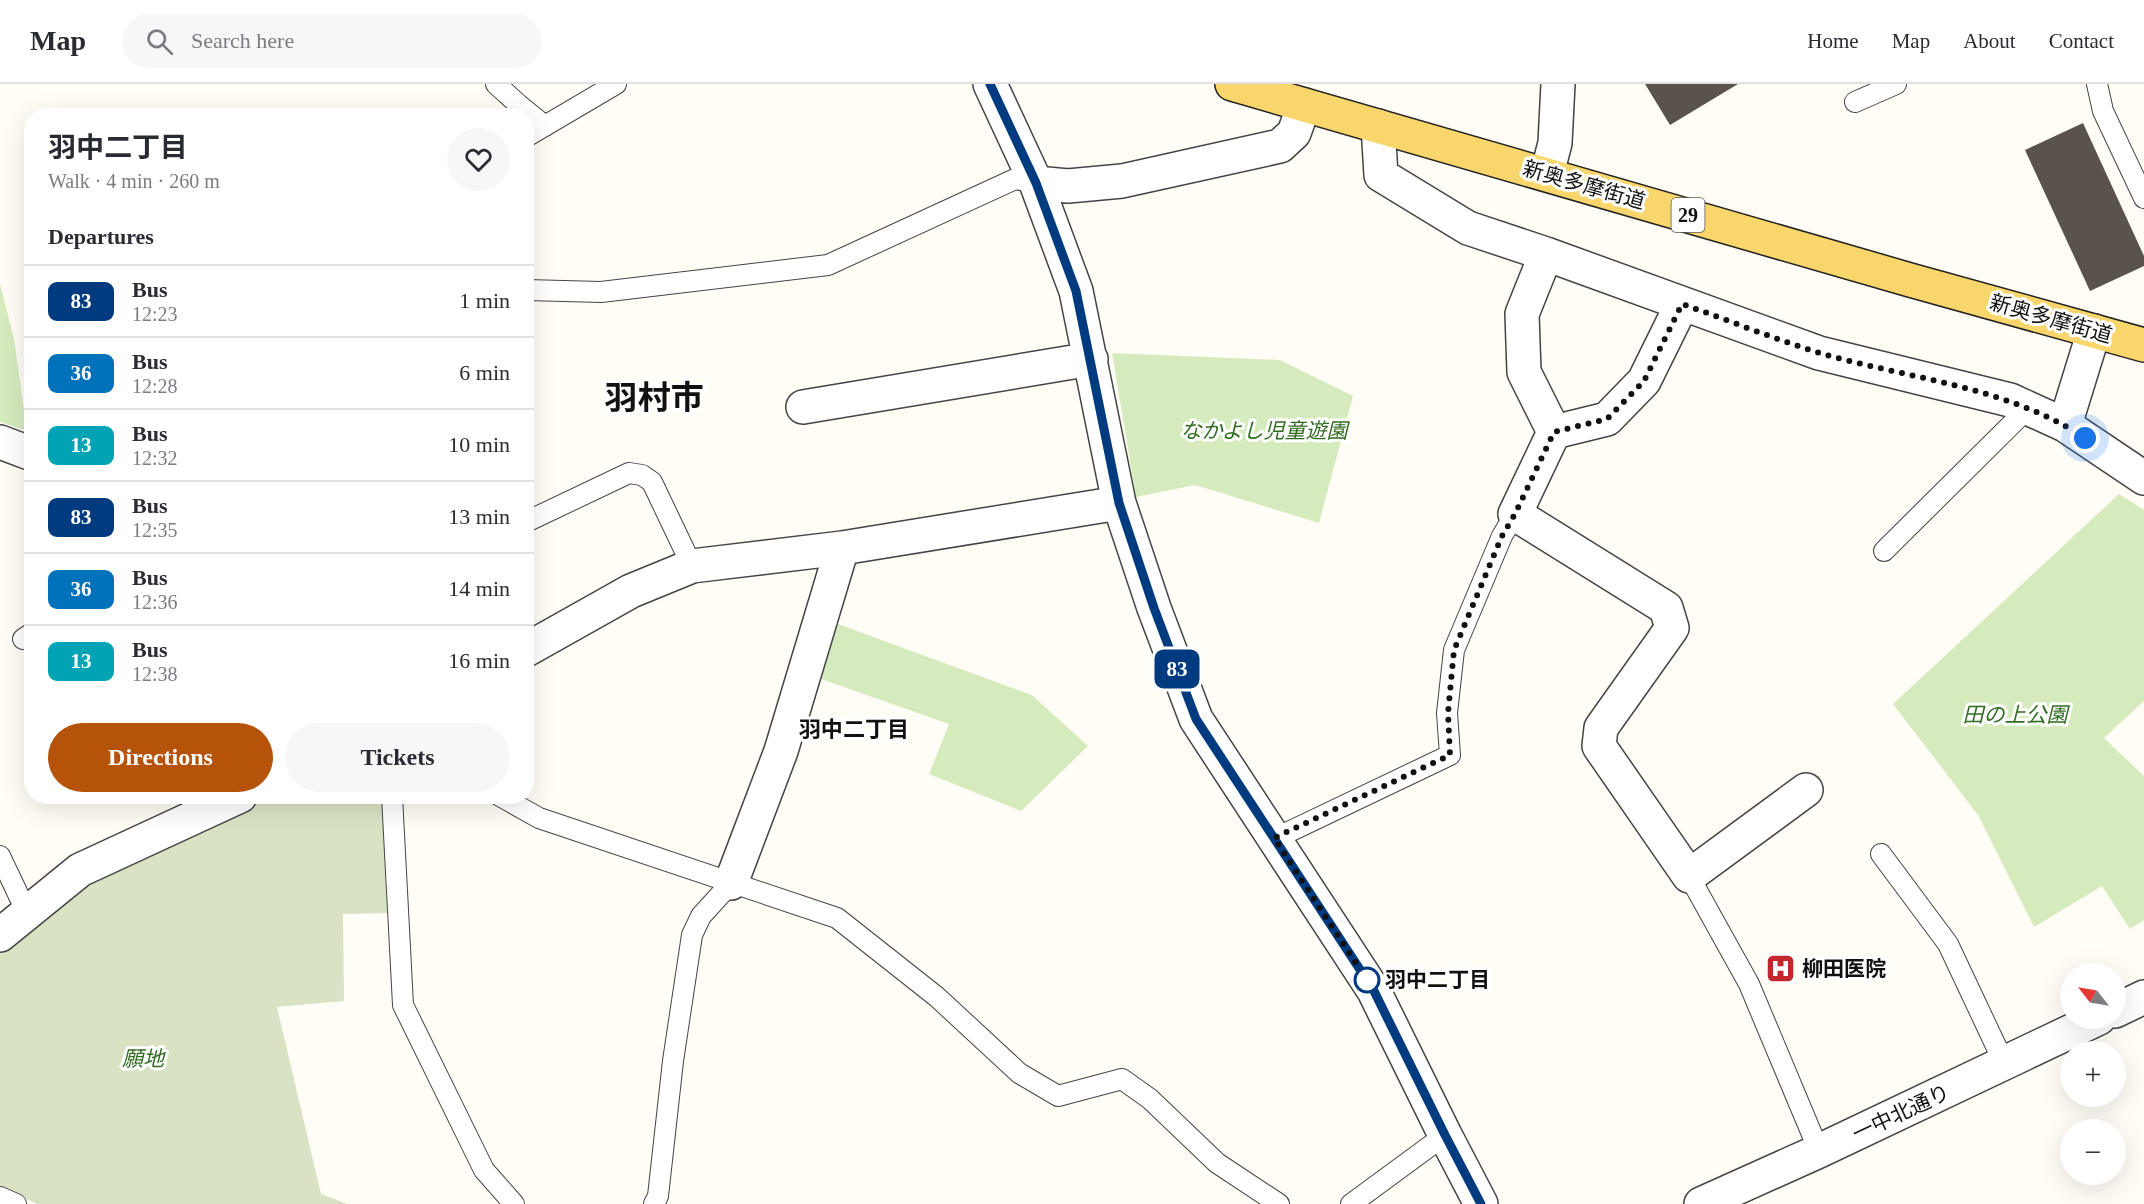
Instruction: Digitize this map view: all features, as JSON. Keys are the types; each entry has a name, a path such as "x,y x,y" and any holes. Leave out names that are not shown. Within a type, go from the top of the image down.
{"main road":[{"name":"新奥多摩街道","path":"1232,84 1283,95 1378,126 2144,345"}],"street":[{"path":"990,84 1036,183 1076,291 1119,503 1154,608 1196,719 1374,991 1481,1204"},
{"path":"1547,174 1555,142 1558,84"},
{"path":"1036,183 1068,186 1122,181 1280,146 1294,133 1283,95"},
{"path":"1378,126 1381,175 1468,228 1819,352 2010,400 2065,425 2144,477"},
{"path":"1546,254 1522,315 1524,372 1554,432"},
{"path":"1554,432 1607,419 1644,381 1682,304"},
{"path":"2065,425 2094,331"},
{"path":"803,407 1091,359"},
{"path":"1554,432 1515,514 1666,608 1672,628 1601,728 1599,746 1689,876 1806,790"},
{"path":"0,442 24,451"},
{"path":"534,646 632,591 692,566 842,548 1119,503"},
{"path":"731,883 781,751 842,548"},
{"path":"0,935 80,870 223,804"},
{"path":"2126,1006 2144,997"},
{"name":"一中北通り","path":"1701,1204 1819,1151 2076,1029"}],"lane":[{"path":"496,84 524,108"},
{"path":"534,132 616,84"},
{"path":"1855,102 1896,84"},
{"path":"2097,84 2103,111 2144,198"},
{"path":"534,117 545,126"},
{"path":"534,290 601,292 828,265 1015,179 1036,183"},
{"path":"1884,550 2028,408"},
{"path":"534,518 629,473 642,475 652,482 692,566"},
{"path":"1274,838 1450,755 1448,713 1454,650 1502,536 1515,514"},
{"path":"392,804 403,1005 484,1170 514,1204"},
{"path":"514,804 539,818 837,918 937,997 1019,1073 1058,1096 1122,1080 1150,1099 1217,1163 1279,1204"},
{"path":"1881,854 1948,944 2004,1064"},
{"path":"0,856 27,913"},
{"path":"1689,876 1749,984 1819,1151"},
{"path":"654,1204 658,1196 673,1061 692,935 701,915 731,883"},
{"path":"1351,1204 1445,1135"},
{"path":"0,1197 16,1204"}],"green space":[{"path":"0,284 14,339 24,410 24,430 0,422"},
{"name":"なかよし児童遊園","path":"1112,353 1280,360 1353,396 1319,523 1195,485 1136,497"},
{"name":"田の上公園","path":"2119,494 2144,510 2144,701 2104,738 2144,776 2144,920 2130,929 2102,886 2034,927 1978,815 1893,704"},
{"path":"838,624 1032,695 1088,746 1021,811 929,774 949,724 821,679"},
{"name":"願地","path":"252,804 386,804 390,913 343,914 344,1001 277,1007 321,1194 347,1204 37,1204 0,1186 0,946 84,875"}],"building":[{"path":"1645,84 1738,84 1670,125"},
{"path":"2083,123 2144,256 2144,266 2090,291 2025,150"}],"bus line":[{"name":"83","path":"990,84 1036,183 1076,291 1119,503 1154,608 1196,719 1374,991 1481,1204"}],"place":[{"name":"柳田医院","path":"1781,969"},
{"name":"羽中二丁目","path":"1367,980"}],"district":[{"name":"羽村市","path":"654,397"},
{"name":"羽中二丁目","path":"854,729"}],"route":[{"path":"1367,980 1274,838 1450,755 1448,713 1454,650 1502,536 1554,432 1607,419 1644,381 1682,304 1819,352 2010,400 2065,425 2085,438"}]}
